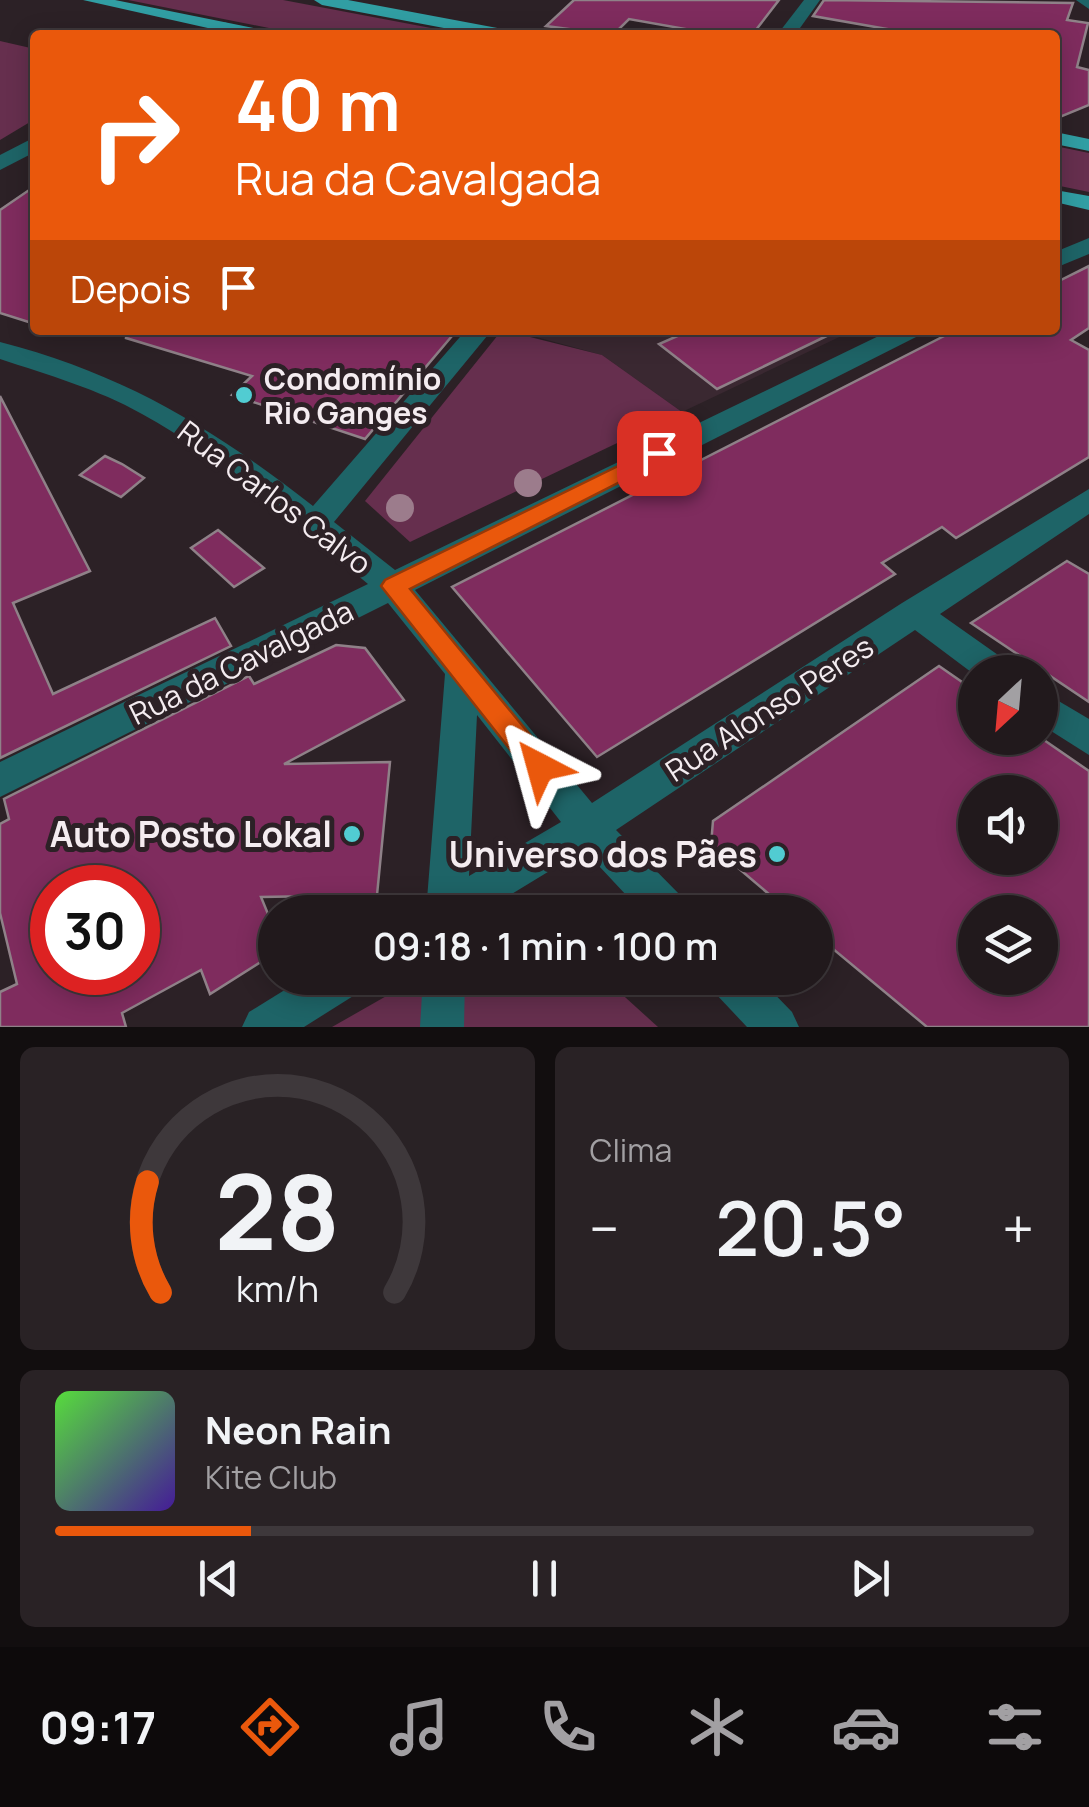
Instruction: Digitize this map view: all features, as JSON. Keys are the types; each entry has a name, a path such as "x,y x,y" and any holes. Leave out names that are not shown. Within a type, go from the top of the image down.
{"main road":[{"path":"91,0 214,30"},
{"path":"322,0 483,30"},
{"path":"1060,139 1089,145"},
{"path":"1060,197 1089,203"}],"street":[{"path":"790,30 812,0"},
{"path":"0,164 30,146"},
{"path":"1060,259 1089,245"},
{"path":"316,523 474,335"},
{"name":"Rua da Cavalgada","path":"0,780 901,335"},
{"name":"Rua Carlos Calvo","path":"0,350 114,389 152,408 239,462 394,586 588,827 653,895"},
{"name":"Rua Alonso Peres","path":"474,895 588,827 1089,500"},
{"path":"914,612 973,655"},
{"path":"447,895 462,669"},
{"path":"1058,717 1089,739"},
{"path":"264,1027 316,995"},
{"path":"442,1027 443,995"},
{"path":"746,995 777,1027"}],"shaded area":[{"path":"128,0 283,0 442,30 279,30"},
{"path":"0,41 30,48 30,122 0,140"},
{"path":"1060,147 1089,153 1089,192 1060,186"},
{"path":"498,335 522,335 602,355 682,412 410,542 365,501"},
{"path":"529,335 844,335 682,412 602,355"},
{"path":"388,995 623,995 658,1027 332,1027"}],"building":[{"path":"574,0 779,0 756,30 691,30 629,19 618,30 546,26"},
{"path":"824,0 1073,3 1067,20 1088,23 1077,67 1089,70 1089,105 1060,117 1060,30 893,30 813,16"},
{"path":"30,189 30,322 0,313 0,210"},
{"path":"1089,266 1089,328 1071,340 1089,350 1089,457 956,538 942,527 882,563 895,574 597,757 452,587 946,335 1060,335 1060,280"},
{"path":"453,335 365,439 232,395 252,376 126,338"},
{"path":"680,335 829,335 717,389 659,344"},
{"path":"0,396 90,571 13,603 53,694 215,618 231,646 0,758"},
{"path":"105,456 144,478 121,497 80,475"},
{"path":"218,530 264,568 234,587 191,548"},
{"path":"1067,561 1089,574 1089,702 1058,681 1058,655 1019,655 971,623"},
{"path":"336,645 365,648 404,700 284,764 390,762 377,895 258,895 258,964 210,994 201,970 160,992 160,865 30,865 30,995 155,995 122,1013 126,1027 0,1027 0,992 17,984 0,913 0,824 9,819 4,799 249,676 254,684"},
{"path":"939,666 958,679 958,755 1058,755 1058,750 1089,771 1089,1027 927,1027 833,949 833,895 770,895 711,845 713,821"}],"place":[{"name":"Condomínio Rio Ganges","path":"244,395"},
{"name":"Auto Posto Lokal","path":"352,834"},
{"name":"Universo dos Pães","path":"777,854"}],"route":[{"path":"540,767 394,586 659,453"}]}
